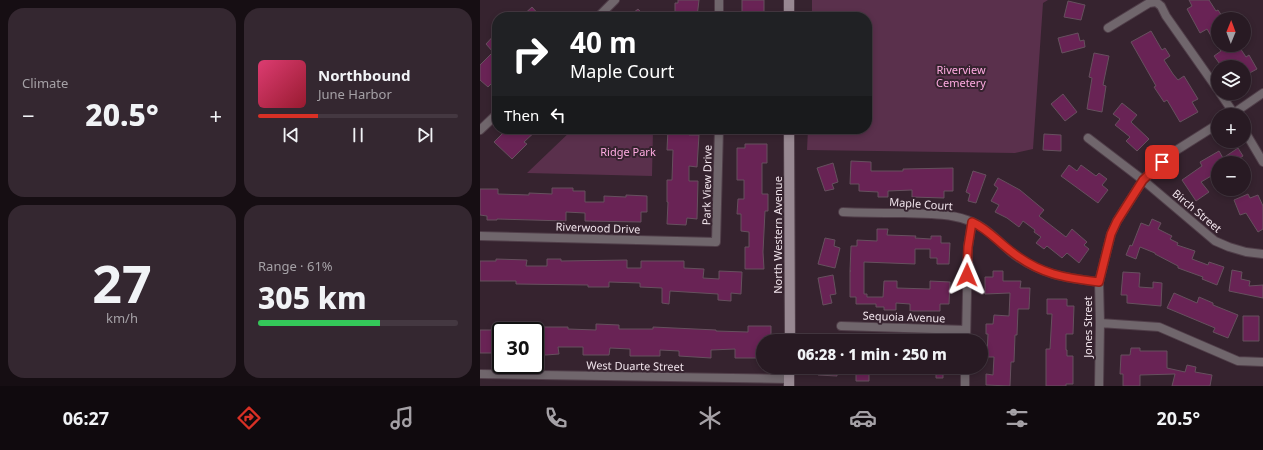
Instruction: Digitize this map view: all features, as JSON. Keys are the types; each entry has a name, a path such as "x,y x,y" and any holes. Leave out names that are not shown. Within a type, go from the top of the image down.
{"main road":[{"path":"789,0 789,12"},
{"name":"North Western Avenue","path":"789,134 790,334"}],"street":[{"path":"603,12 615,0"},
{"path":"718,0 719,12"},
{"path":"1108,28 1150,3 1156,2 1161,6 1166,16 1211,80"},
{"path":"1242,108 1263,93"},
{"path":"480,130 492,119"},
{"name":"Jones Street","path":"1099,386 1099,282 1111,234 1117,221 1143,180 1172,153 1211,128"},
{"name":"Park View Drive","path":"716,242 719,134"},
{"name":"Birch Street","path":"1088,138 1143,180 1214,241 1229,248 1263,254"},
{"path":"1251,142 1263,162"},
{"name":"Maple Court","path":"843,212 941,215 954,217 983,227 1013,253 1033,267 1072,279 1099,282"},
{"path":"966,334 968,247 972,222"},
{"name":"Riverwood Drive","path":"480,236 716,242"},
{"path":"1100,323 1159,327 1238,361 1263,362"},
{"name":"Sequoia Avenue","path":"841,326 966,330"},
{"name":"West Duarte Street","path":"480,374 789,383"},
{"path":"965,374 965,386"}],"green space":[{"name":"Riverview Cemetery","path":"812,0 1048,0 1043,3 1033,149 1015,153 807,150 808,134 872,134 872,12 812,12"},
{"name":"Ridge Park","path":"568,134 653,134 652,176 527,173"}],"building":[{"path":"678,0 699,0 698,12 675,12 675,3 678,3"},
{"path":"742,0 764,0 764,12 742,12"},
{"path":"1189,0 1209,0 1216,11 1218,10 1219,12 1211,12 1211,36 1207,29 1200,33 1187,9 1192,6"},
{"path":"1068,1 1085,5 1081,20 1064,17"},
{"path":"532,7 536,12 526,12"},
{"path":"1151,31 1162,50 1165,48 1170,56 1164,60 1173,74 1178,80 1184,76 1198,99 1192,102 1198,112 1180,122 1167,100 1164,102 1154,87 1156,86 1131,42"},
{"path":"1078,33 1080,41 1084,40 1085,47 1062,53 1058,38"},
{"path":"492,37 492,51 486,44"},
{"path":"1220,52 1243,52 1246,57 1249,55 1257,69 1251,72 1251,60 1217,60 1214,56"},
{"path":"492,53 492,83 488,87 480,80 480,65"},
{"path":"1094,53 1109,56 1103,85 1106,86 1102,112 1087,109 1092,78 1089,77"},
{"path":"1063,94 1077,112 1065,121 1051,104"},
{"path":"1122,103 1137,115 1131,122 1149,139 1137,151 1126,141 1130,137 1115,125 1120,119 1113,114"},
{"path":"502,134 533,134 524,142 527,144 512,159 494,142"},
{"path":"668,134 699,135 697,167 689,166 689,181 698,181 697,219 687,218 686,225 667,224 667,180 672,180 673,150 667,150"},
{"path":"1044,134 1061,135 1061,151 1043,150"},
{"path":"745,144 767,144 767,163 762,163 762,194 768,194 768,211 765,211 763,252 764,269 745,269 745,247 749,247 749,232 741,231 741,214 737,214 738,199 744,199 744,180 737,180 737,148 745,148"},
{"path":"1238,148 1243,156 1226,156"},
{"path":"1219,151 1222,156 1211,156 1211,176 1201,182 1209,192 1196,201 1182,180 1202,166 1200,162"},
{"path":"851,161 871,162 871,171 953,168 953,191 944,191 944,198 912,197 912,190 888,191 888,197 878,197 878,192 859,191 859,184 850,184"},
{"path":"833,163 838,182 832,184 834,189 825,191 817,168"},
{"path":"1069,165 1077,171 1081,165 1096,176 1099,173 1107,179 1102,185 1108,190 1098,203 1061,176"},
{"path":"973,171 986,175 976,203 968,201 970,194 966,192"},
{"path":"998,178 1020,190 1044,210 1039,216 1066,237 1072,229 1087,242 1084,245 1089,249 1079,263 1067,253 1062,258 1047,246 1044,249 1036,243 1041,237 1034,232 1035,230 1023,221 1019,227 1007,218 995,212 999,205 991,201 998,188 994,185"},
{"path":"552,188 573,188 573,191 585,191 585,202 604,202 604,196 647,196 647,212 641,212 641,222 585,221 585,213 566,212 566,221 487,220 487,216 480,215 480,189 498,189 498,194 529,195 529,193 552,194"},
{"path":"1258,195 1263,206 1263,229 1258,232 1246,213 1240,215 1234,200 1243,196 1249,196 1250,198"},
{"path":"1152,219 1161,223 1158,229 1172,236 1170,239 1178,243 1177,245 1195,251 1192,259 1208,265 1209,262 1224,267 1217,285 1202,279 1203,277 1178,268 1178,266 1155,253 1140,247 1136,259 1126,255 1130,245 1132,246 1141,223 1149,226"},
{"path":"877,229 888,229 887,235 916,236 915,238 931,239 931,236 941,236 941,243 950,243 949,264 937,264 937,258 930,258 930,249 915,249 915,264 864,262 864,294 867,294 867,297 883,297 884,281 897,281 897,288 930,289 930,281 950,282 949,304 940,304 940,311 910,311 910,304 896,303 896,310 884,310 884,307 876,307 876,304 856,304 856,297 850,297 851,246 857,246 857,240 877,241"},
{"path":"825,238 835,240 834,246 840,248 835,268 818,264"},
{"path":"496,259 527,260 526,266 547,266 547,259 561,259 561,261 627,260 627,268 641,268 641,261 684,261 684,268 704,269 703,278 719,279 719,271 742,272 741,294 731,293 731,301 718,300 718,294 670,291 669,304 662,303 662,288 640,287 640,283 609,282 609,287 588,287 588,285 516,284 516,281 480,281 480,261 496,261"},
{"path":"1232,270 1242,272 1241,279 1250,281 1249,286 1263,285 1263,298 1229,291"},
{"path":"993,271 1003,271 1003,281 1021,281 1020,288 1030,288 1029,309 1018,309 1017,335 1015,335 1014,362 1011,362 1010,386 986,385 986,374 993,375 994,357 988,357 988,334 986,334 986,324 993,324 994,315 1009,316 1010,293 985,294 985,277 993,277"},
{"path":"1123,272 1140,273 1139,287 1153,288 1153,282 1162,283 1161,306 1127,303 1127,295 1121,295"},
{"path":"833,275 836,294 830,295 832,303 823,305 818,278"},
{"path":"1174,293 1197,303 1199,297 1213,303 1213,305 1238,315 1228,338 1213,332 1215,328 1167,308"},
{"path":"1047,299 1067,299 1067,306 1074,306 1073,334 1066,334 1067,356 1073,356 1073,384 1066,384 1066,386 1046,386 1046,349 1050,349 1052,314 1047,314"},
{"path":"1243,316 1259,316 1259,341 1243,341"},
{"path":"596,324 619,325 619,329 653,329 653,327 748,332 748,326 771,326 771,334 756,334 756,358 735,358 735,349 711,350 711,358 679,356 679,351 660,350 660,356 630,356 630,349 610,348 609,355 583,355 583,347 558,347 559,354 544,355 544,327 568,327 568,329 596,330"},
{"path":"480,330 492,330 492,353 480,353"},
{"path":"1131,348 1140,348 1140,351 1167,351 1167,368 1185,372 1187,365 1196,367 1195,372 1212,375 1210,386 1172,386 1175,374 1140,375 1140,386 1123,386 1123,374 1120,374 1121,355 1130,355"},
{"path":"837,374 837,376 818,375"},
{"path":"856,374 869,374 869,381 856,381"},
{"path":"936,374 943,374 943,378 936,378"}],"route":[{"path":"967,275 968,247 972,222 983,227 1013,253 1033,267 1072,279 1099,282 1111,234 1117,221 1143,180 1162,162"}]}
